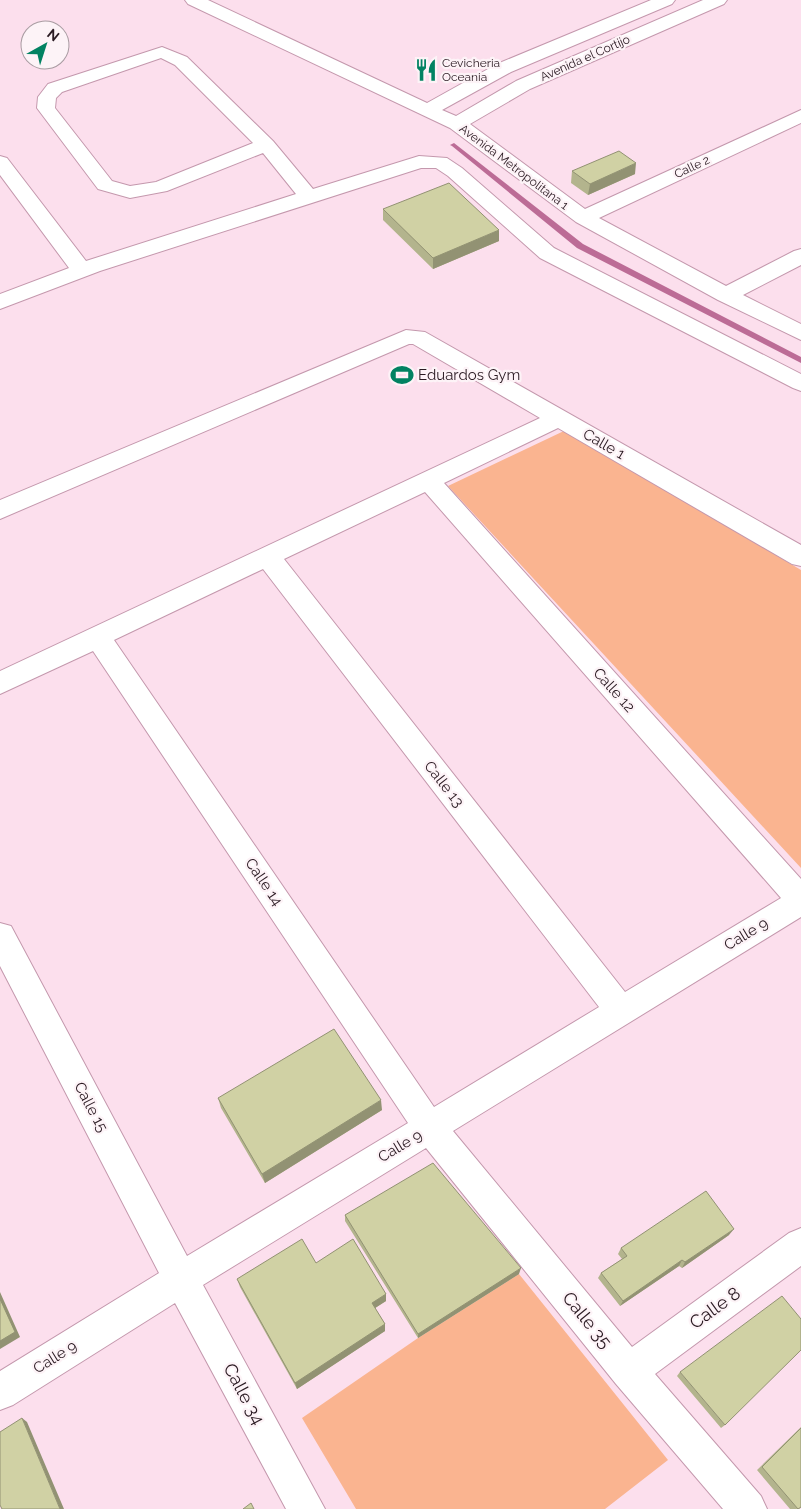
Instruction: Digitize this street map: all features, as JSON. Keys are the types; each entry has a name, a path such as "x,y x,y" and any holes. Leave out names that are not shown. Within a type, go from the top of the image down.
{"street":[{"name":"Avenida Metropolitana 1","path":"194,0 457,124 583,218 801,333"},
{"name":"Avenida el Cortijo","path":"427,110 504,68 666,0"},
{"name":"Avenida el Cortijo","path":"457,124 523,85 718,0"},
{"path":"266,145 160,186 130,192 105,185 46,108 47,97 55,88 162,52 182,61 266,145 310,198"},
{"name":"Calle 2","path":"583,218 801,116"},
{"path":"0,162 82,270"},
{"path":"0,302 82,270 419,162 440,162 455,172 547,253 801,383"},
{"path":"726,295 801,256"},
{"name":"Calle 1","path":"0,510 406,337 417,338 801,557"},
{"path":"0,682 558,418"},
{"name":"Calle 12","path":"428,480 801,900"},
{"name":"Calle 13","path":"267,556 621,1011"},
{"name":"Calle 14","path":"98,636 430,1128"},
{"name":"Calle 9","path":"0,1392 181,1279 801,900"},
{"name":"Calle 15","path":"0,936 181,1279"},
{"name":"Calle 35","path":"430,1128 629,1371 748,1509"},
{"name":"Calle 8","path":"629,1371 801,1244"},
{"name":"Calle 34","path":"181,1279 306,1509"}],"shaded area":[{"path":"566,430 801,570 801,868 448,486"},
{"path":"519,1274 668,1460 605,1509 356,1509 302,1418 418,1338"}],"building":[{"path":"619,151 636,163 590,184 572,171"},
{"path":"449,183 499,230 433,258 383,209"},
{"path":"334,1029 381,1100 262,1174 218,1098"},
{"path":"433,1163 521,1268 418,1334 345,1215"},
{"path":"706,1191 734,1229 685,1262 682,1260 623,1301 601,1273 627,1256 621,1248"},
{"path":"302,1239 316,1263 353,1239 386,1294 372,1303 385,1324 295,1383 237,1279"},
{"path":"782,1296 801,1319 801,1350 725,1425 680,1372"},
{"path":"0,1299 15,1332 0,1341"},
{"path":"22,1418 60,1509 2,1509 0,1505 0,1432"},
{"path":"801,1428 801,1507 798,1509 762,1467"},
{"path":"251,1503 254,1509 243,1509"}],"waterway":[{"path":"454,145 580,246 801,360"}],"place":[{"name":"Cevicheria Oceania","path":"426,70"},
{"name":"Eduardos Gym","path":"402,375"}]}
